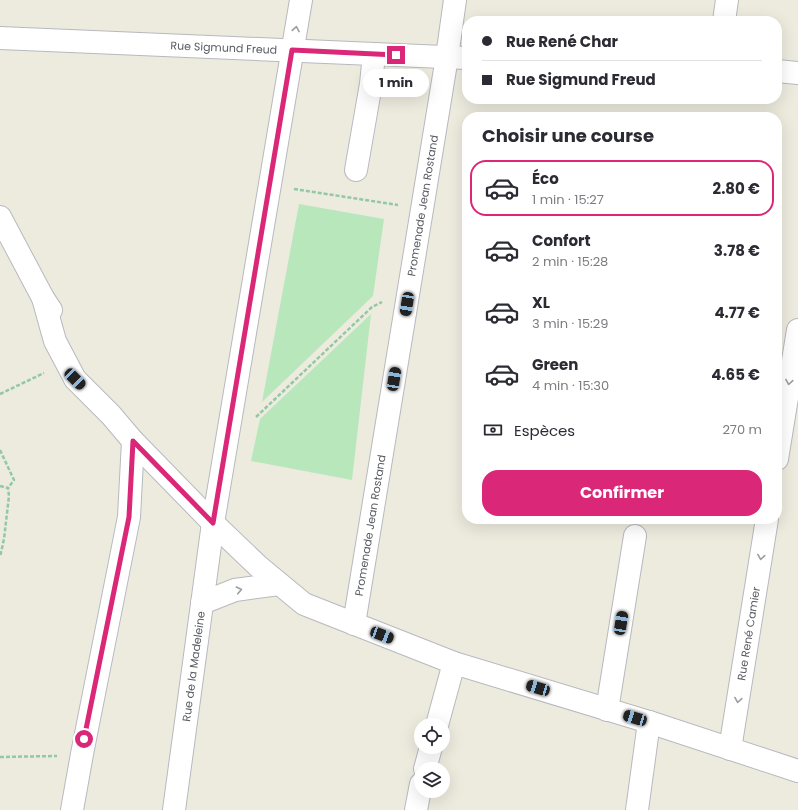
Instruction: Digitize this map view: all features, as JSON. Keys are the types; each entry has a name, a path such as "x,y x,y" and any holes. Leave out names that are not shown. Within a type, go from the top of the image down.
{"street":[{"path":"213,523 301,0"},
{"name":"Promenade Jean Rostand","path":"354,624 422,208 457,58 455,0"},
{"path":"725,16 727,0"},
{"name":"Rue Sigmund Freud","path":"0,38 457,58"},
{"path":"356,170 371,84 374,54"},
{"path":"782,72 798,73"},
{"path":"0,217 43,298 80,355 111,415"},
{"path":"43,298 55,341 75,379 213,523 258,566 304,604 454,663 649,722 798,771"},
{"path":"782,428 798,330"},
{"path":"72,810 129,517 133,441"},
{"name":"Rue de la Madeleine","path":"174,810 213,523"},
{"name":"Rue René Camier","path":"730,748 766,524"},
{"path":"607,710 635,536"},
{"path":"202,604 235,590 279,584"},
{"path":"439,718 454,663"},
{"path":"637,810 649,722"},
{"path":"416,810 418,798"}],"path":[{"path":"270,185 422,208"},
{"path":"254,418 372,307 409,289"},
{"path":"0,394 66,362"},
{"path":"0,450 14,480 8,488 9,496 4,539 0,557"},
{"path":"0,486 8,488"},
{"path":"0,758 82,754"}],"green space":[{"path":"299,204 384,219 373,296 262,402"},
{"path":"371,314 352,480 251,461 260,419"}],"route":[{"path":"84,739 129,517 133,441 213,523 292,50 396,55"}]}
